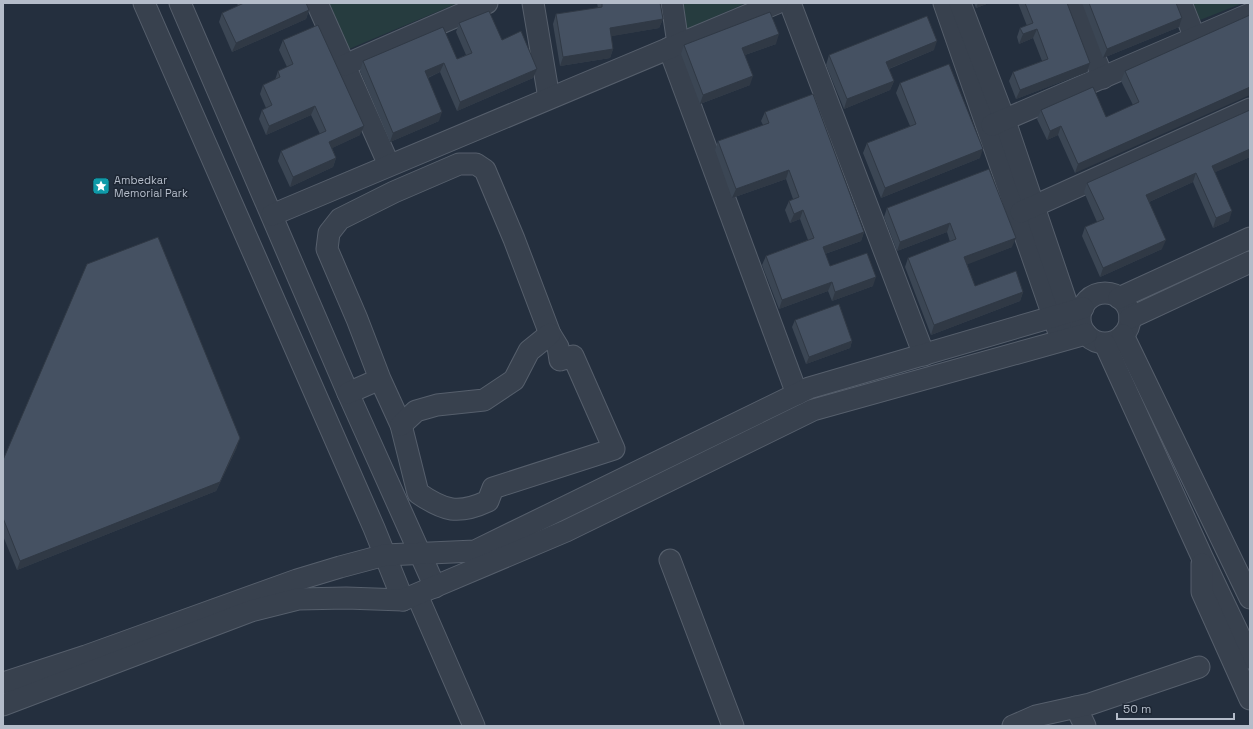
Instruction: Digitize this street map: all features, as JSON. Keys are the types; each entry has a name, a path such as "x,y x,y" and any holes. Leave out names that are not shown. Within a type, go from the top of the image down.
{"street":[{"path":"144,3 385,556 418,594 474,726"},
{"path":"180,3 348,393 420,554 418,594"},
{"path":"317,3 390,165"},
{"path":"345,65 487,3"},
{"path":"532,3 549,98"},
{"path":"672,3 673,46 797,394"},
{"path":"272,215 777,3"},
{"path":"790,3 924,355"},
{"path":"944,3 996,124"},
{"path":"960,3 996,124 1026,210 1069,313 1075,336"},
{"path":"1073,3 1103,78"},
{"path":"1181,3 1195,38"},
{"path":"996,124 1250,14"},
{"path":"1026,210 1250,110"},
{"path":"458,164 476,164 485,170 514,239 550,334 558,347 560,360 573,356 614,449 493,488 488,501 472,509 456,511 431,502 418,493 401,425 380,379 357,319 327,249 329,233 340,219 394,192 458,164"},
{"path":"1118,298 1250,238"},
{"path":"3,705 251,611 298,599 418,594 566,531 813,410 1075,336 1091,339 1097,342 1120,332 1250,262"},
{"path":"3,683 86,656 297,580 340,567 385,556 475,551 809,388 1069,313 1095,295 1104,293 1114,295 1122,300 1128,308 1120,332 1202,557 1250,658"},
{"path":"1069,313 1080,318 1082,328 1075,336"},
{"path":"1120,332 1250,598"},
{"path":"401,425 416,411 437,405 484,400 514,380 530,351 550,334"},
{"path":"348,393 380,379"},
{"path":"1224,544 1250,566"},
{"path":"1202,557 1202,592 1250,699"},
{"path":"670,560 733,726"},
{"path":"1013,726 1036,716 1090,704 1199,667"},
{"path":"1076,707 1085,726"}],"green space":[{"path":"329,3 458,3 349,49"},
{"path":"683,3 746,3 687,29"},
{"path":"1193,3 1243,3 1200,20"}],"building":[{"path":"244,3 306,3 309,10 236,43 222,13"},
{"path":"602,3 660,3 663,19 610,28 613,49 563,57 556,14 602,7"},
{"path":"1025,3 1067,3 1090,63 1020,90 1013,72 1048,59 1037,29 1023,34 1020,28 1033,23"},
{"path":"1089,3 1176,3 1182,18 1107,49"},
{"path":"489,11 502,40 521,31 537,69 460,102 444,63 425,71 442,112 393,133 363,61 443,27 457,59 472,53 459,23"},
{"path":"770,12 779,34 742,48 753,76 703,95 684,45"},
{"path":"1250,15 1250,87 1078,164 1061,126 1050,131 1041,110 1093,87 1106,117 1139,102 1125,71"},
{"path":"927,16 937,41 886,62 894,81 847,99 829,55"},
{"path":"318,25 364,126 329,142 336,158 293,177 281,151 326,131 315,106 269,126 262,110 272,105 263,85 280,77 278,71 293,64 283,40"},
{"path":"949,64 983,149 885,188 867,143 916,124 900,83"},
{"path":"813,94 864,232 823,247 830,266 867,253 876,277 835,292 832,282 782,300 766,256 814,238 803,210 794,214 789,201 799,197 789,170 736,189 718,141 769,123 765,112"},
{"path":"1250,110 1250,149 1212,166 1232,211 1216,218 1196,173 1146,195 1166,240 1103,268 1085,227 1104,219 1087,183"},
{"path":"989,169 1016,238 964,257 975,286 1016,271 1023,292 934,325 908,258 956,239 950,223 900,242 887,208"},
{"path":"158,237 240,438 220,482 20,561 3,518 3,460 87,264"},
{"path":"839,304 852,341 809,357 795,320"}],"place":[{"name":"Ambedkar Memorial Park","path":"101,186"}]}
